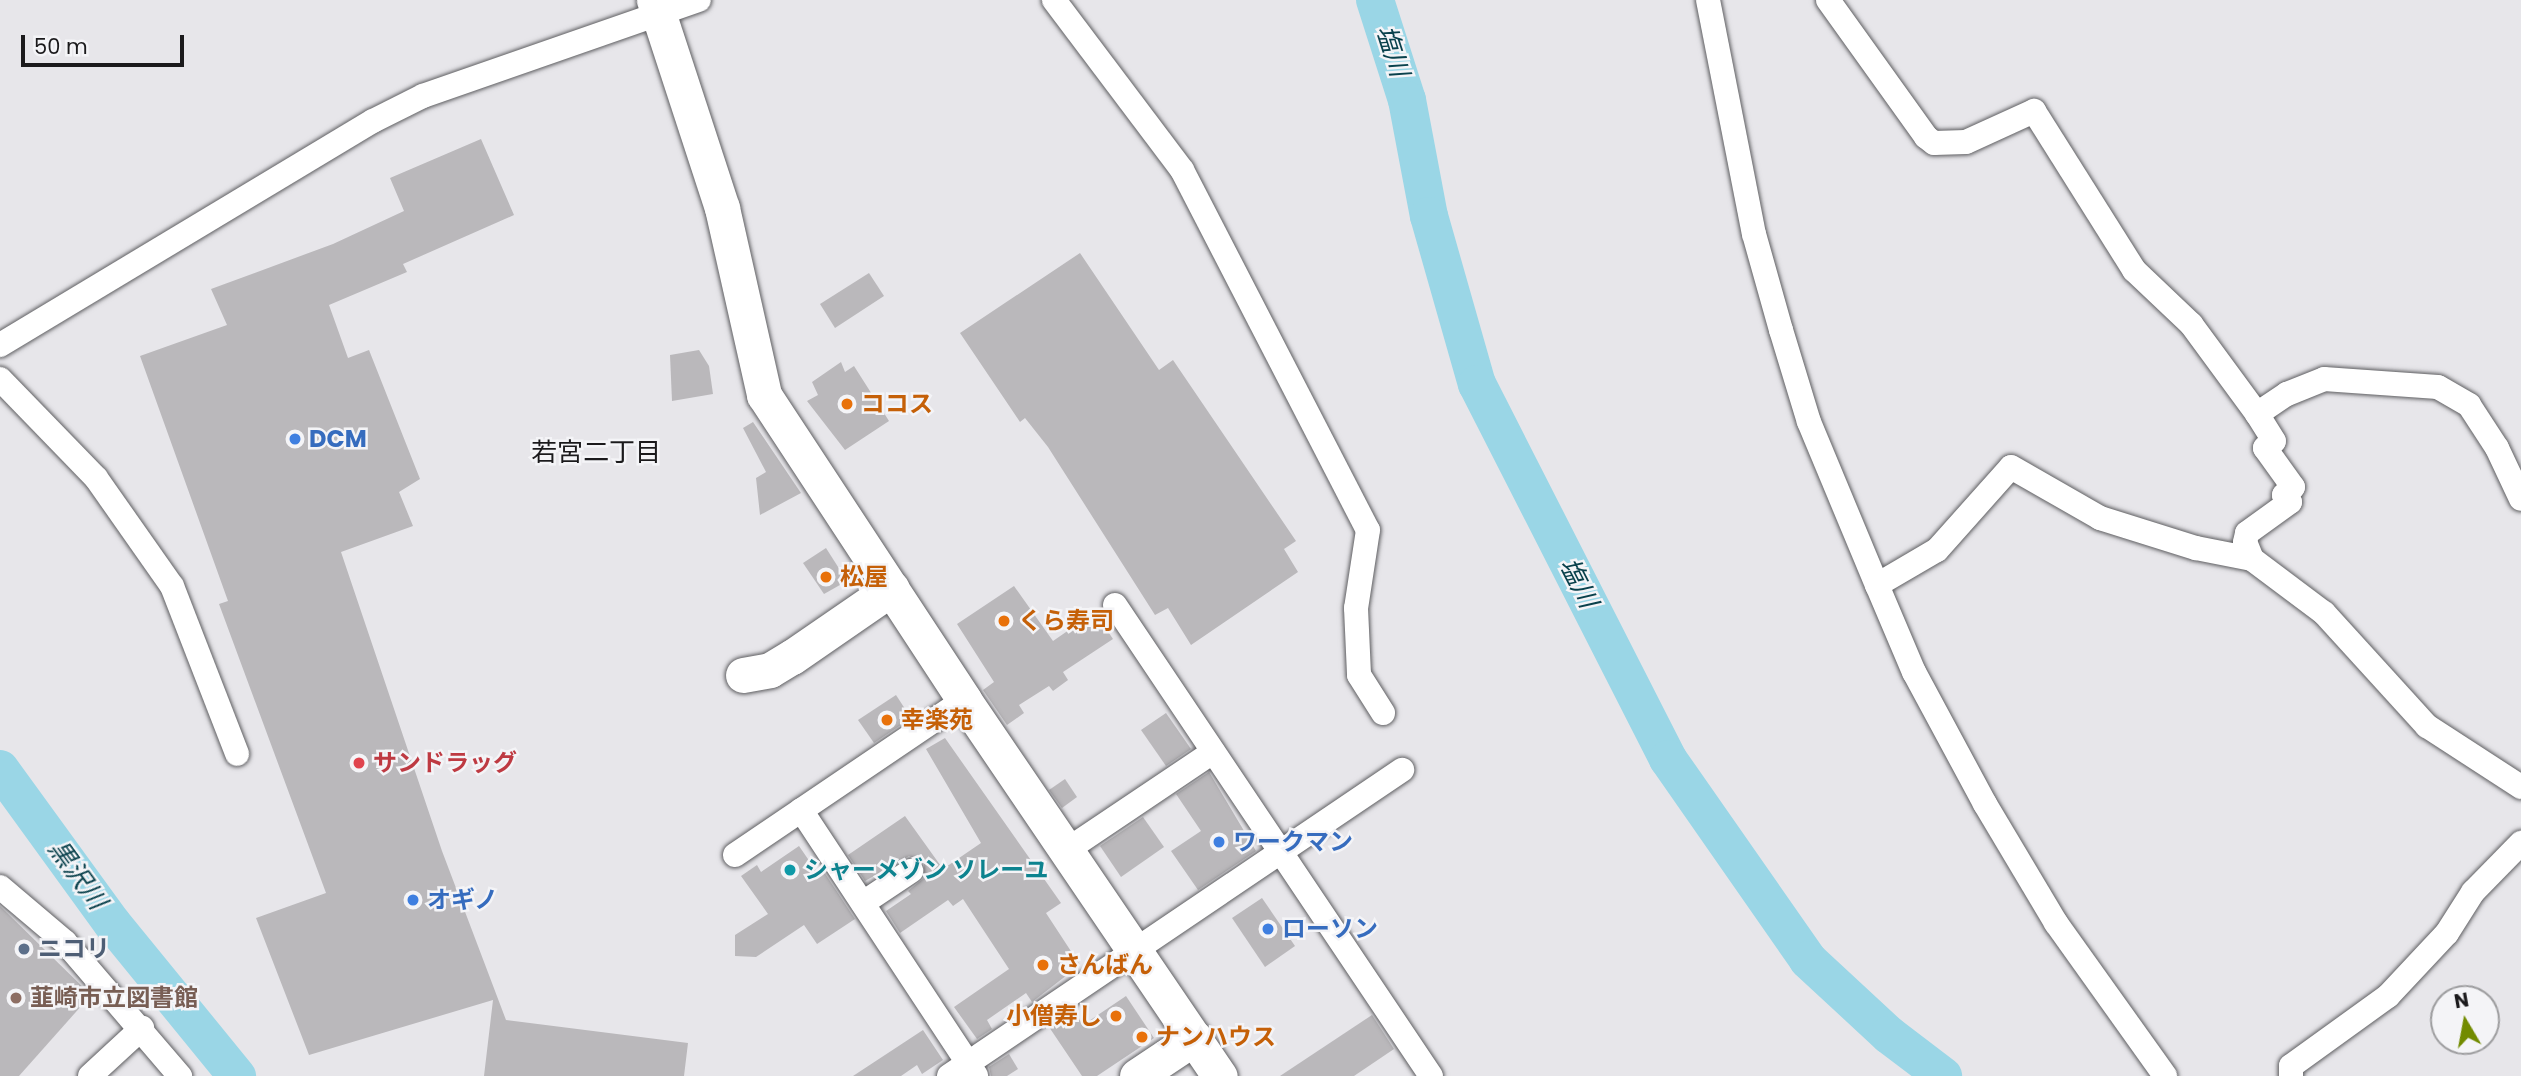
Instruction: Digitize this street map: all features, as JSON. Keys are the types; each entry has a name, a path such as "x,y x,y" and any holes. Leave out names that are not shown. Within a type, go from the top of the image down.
{"street":[{"path":"0,345 373,121 423,96 656,7 699,0"},
{"path":"1054,0 1182,170 1368,530 1356,608 1359,675 1383,713"},
{"path":"1708,0 1754,234 1781,330 1810,422 1877,585 1914,672 1985,804 2056,923 2165,1076"},
{"path":"1828,0 1926,137 1934,143 1966,142 2034,111 2134,270 2191,324 2274,441 2265,447 2293,487 2284,495 2290,502 2247,533 2245,542 2252,559"},
{"path":"656,7 722,208 764,394 964,700 1220,1076"},
{"path":"0,379 96,478 172,586 237,754"},
{"path":"2257,414 2287,394 2324,379 2438,387 2469,405 2497,447 2521,499"},
{"path":"1877,585 1937,550 2011,467 2100,518 2196,548 2252,559 2324,613 2427,726 2519,783"},
{"path":"743,675 770,670 892,588"},
{"path":"1115,605 1431,1076"},
{"path":"735,855 964,700"},
{"path":"1067,850 1213,752"},
{"path":"801,810 863,903 965,1072 1134,951 1402,770"},
{"path":"2291,1076 2291,1066 2388,996 2447,933 2473,892 2521,843"},
{"path":"863,903 911,871"},
{"path":"0,887 65,942 142,1028 180,1076"},
{"path":"90,1076 142,1028"},
{"path":"1137,1076 1194,1038"}],"building":[{"path":"481,139 514,215 403,264 407,272 329,305 348,358 369,350 420,479 399,492 413,526 341,552 442,851 506,1020 688,1043 684,1076 484,1076 493,1000 309,1055 256,918 326,893 219,604 228,601 140,356 227,325 211,289 333,244 404,211 390,178"},
{"path":"1080,253 1159,370 1173,360 1296,541 1284,549 1298,572 1191,645 1168,608 1155,615 1048,447 1025,418 1020,422 960,333"},
{"path":"869,273 884,296 835,328 820,304"},
{"path":"699,350 709,366 713,394 672,401 670,355"},
{"path":"841,362 845,372 854,366 889,421 845,450 807,401 818,395 812,382"},
{"path":"753,422 801,493 760,515 756,478 766,472 743,428"},
{"path":"826,548 847,581 824,594 803,563"},
{"path":"1014,586 1053,641 1095,612 1113,639 1063,672 1068,680 1053,691 1049,686 1019,705 1024,713 1007,725 983,690 994,682 957,624"},
{"path":"896,695 911,718 874,743 858,720"},
{"path":"1166,713 1191,749 1166,766 1141,730"},
{"path":"945,738 1061,903 1046,913 1080,965 1032,1002 1026,993 987,1020 992,1029 977,1039 954,1007 1009,969 963,899 953,906 948,900 900,933 886,911 911,894 908,891 924,878 924,863 909,856 865,881 848,855 905,816 943,869 981,843 926,749"},
{"path":"1209,772 1256,851 1198,890 1171,851 1201,831 1176,794"},
{"path":"1065,779 1077,797 1062,808 1049,790"},
{"path":"1143,817 1164,847 1121,877 1100,846"},
{"path":"799,846 819,875 824,872 855,919 817,944 804,925 756,957 735,956 735,935 768,914 741,876 757,865 761,872"},
{"path":"1262,898 1295,946 1265,967 1232,918"},
{"name":"ニコリ","path":"0,906 91,995 19,1076 0,1076"},
{"path":"1126,996 1154,1038 1097,1076 1082,1076 1049,1027 1073,1010 1083,1025"},
{"path":"1372,1015 1394,1049 1354,1076 1280,1076"},
{"path":"923,1030 943,1060 922,1074 917,1065 901,1076 853,1076"},
{"path":"1009,1054 1018,1069 1007,1076 991,1076 989,1067"}],"waterway":[{"name":"塩川","path":"1375,0 1407,100 1429,216 1477,384 1668,759 1808,960 1889,1035 1943,1076"},
{"name":"黒沢川","path":"0,769 112,923 237,1076"}],"place":[{"name":"ココス","path":"847,404"},
{"name":"DCM","path":"295,439"},
{"name":"松屋","path":"826,577"},
{"name":"くら寿司","path":"1004,621"},
{"name":"幸楽苑","path":"887,720"},
{"name":"サンドラッグ","path":"359,763"},
{"name":"ワークマン","path":"1219,842"},
{"name":"シャーメゾン ソレーユ","path":"790,870"},
{"name":"オギノ","path":"413,900"},
{"name":"ローソン","path":"1268,929"},
{"name":"ニコリ","path":"24,949"},
{"name":"さんばん","path":"1043,965"},
{"name":"韮崎市立図書館","path":"16,998"},
{"name":"小僧寿し","path":"1116,1016"},
{"name":"ナンハウス","path":"1142,1037"}],"district":[{"name":"若宮二丁目","path":"596,453"}]}
